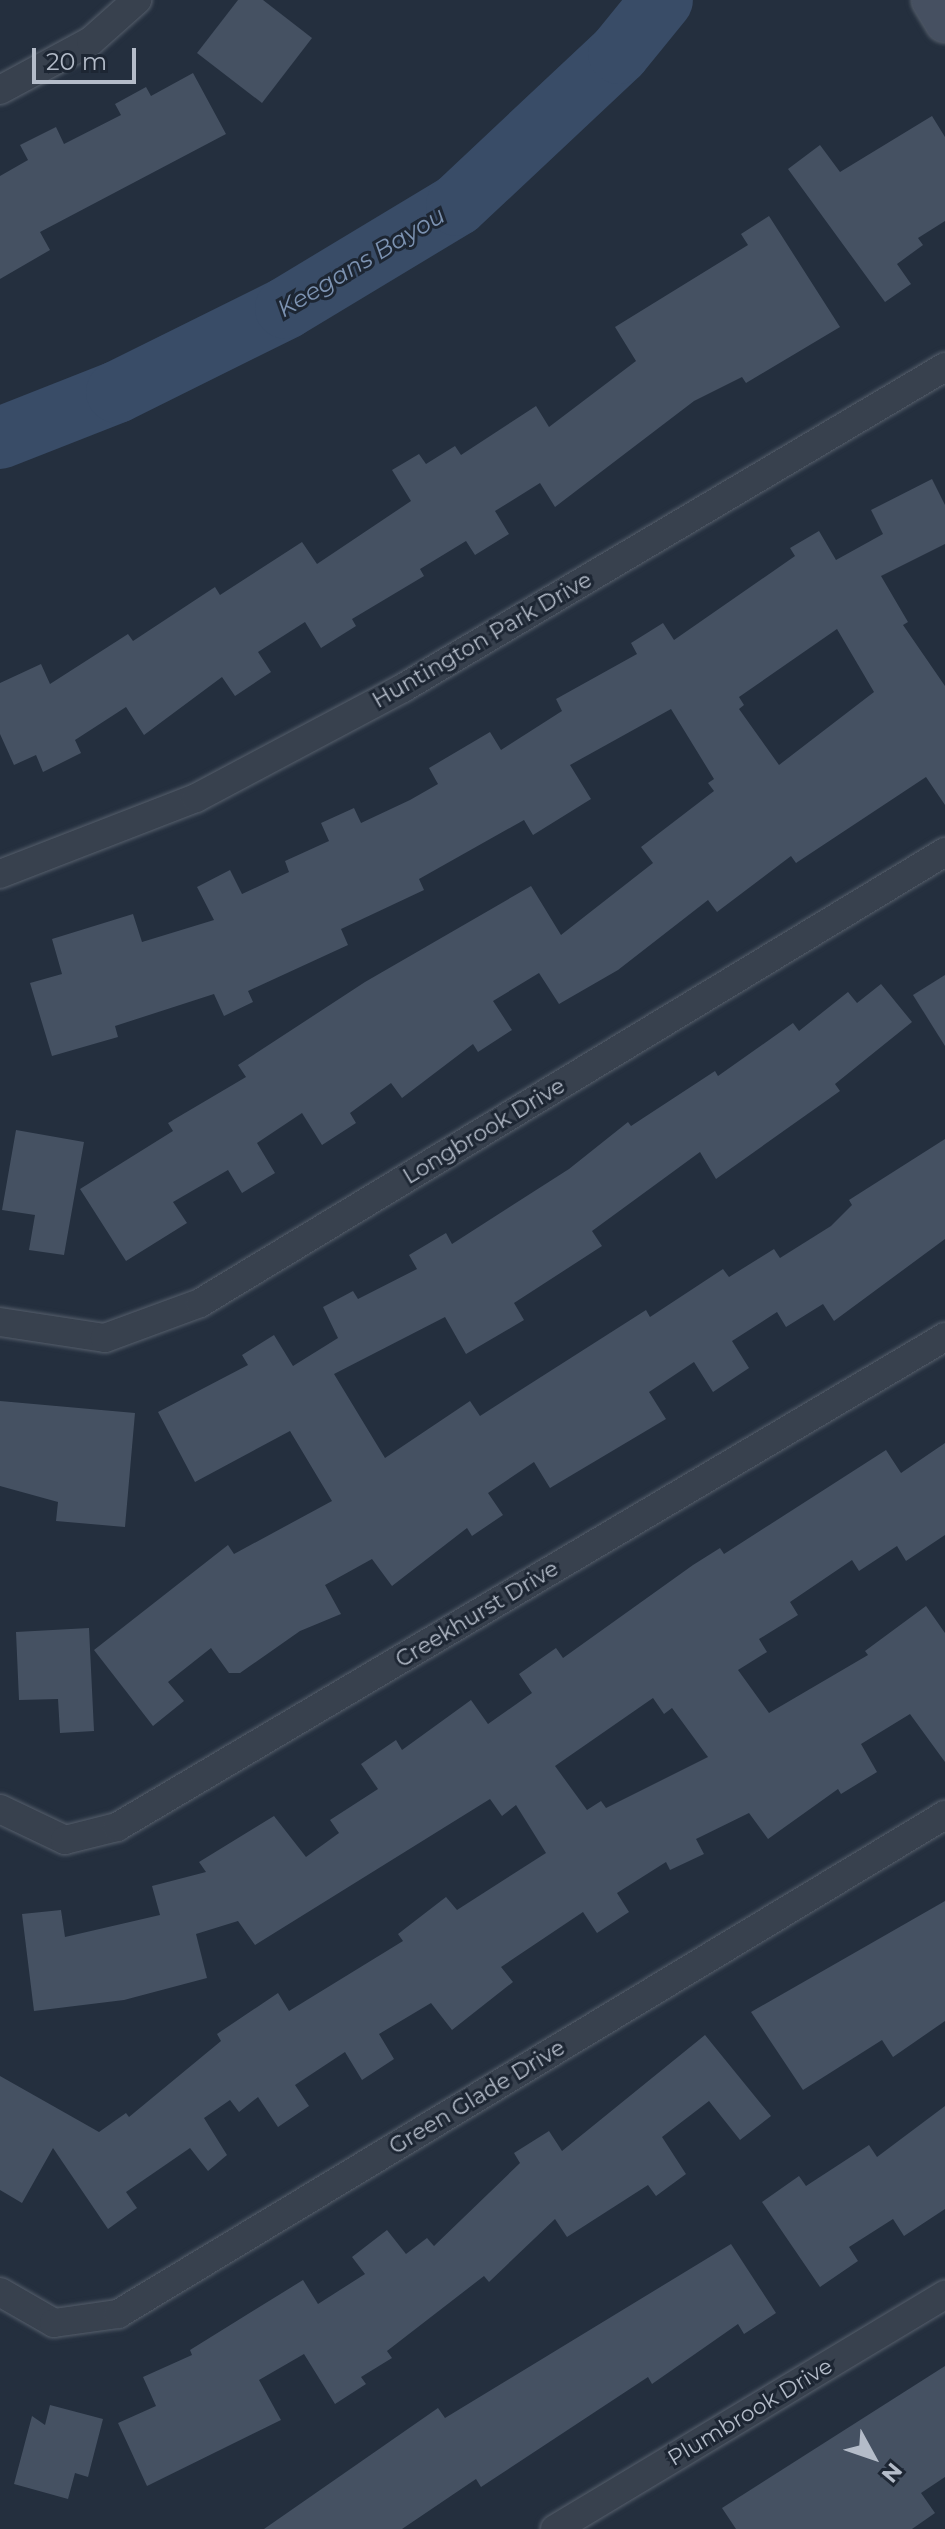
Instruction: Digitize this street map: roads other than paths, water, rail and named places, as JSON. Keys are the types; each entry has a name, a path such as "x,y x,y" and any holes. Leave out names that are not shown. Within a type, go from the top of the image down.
{"street":[{"path":"0,90 91,41 137,0"},
{"path":"932,0 945,22"},
{"name":"Huntington Park Drive","path":"0,874 196,798 362,710 945,367"},
{"name":"Longbrook Drive","path":"0,1322 105,1338 200,1303 945,852"},
{"name":"Creekhurst Drive","path":"0,1809 65,1840 117,1827 945,1337"},
{"name":"Green Glade Drive","path":"0,2292 54,2323 118,2314 945,1815"},
{"name":"Plumbrook Drive","path":"555,2529 945,2295"}],"waterway":[{"name":"Keegans Bayou","path":"0,438 117,392 286,308 457,205 619,53 662,0"}]}
